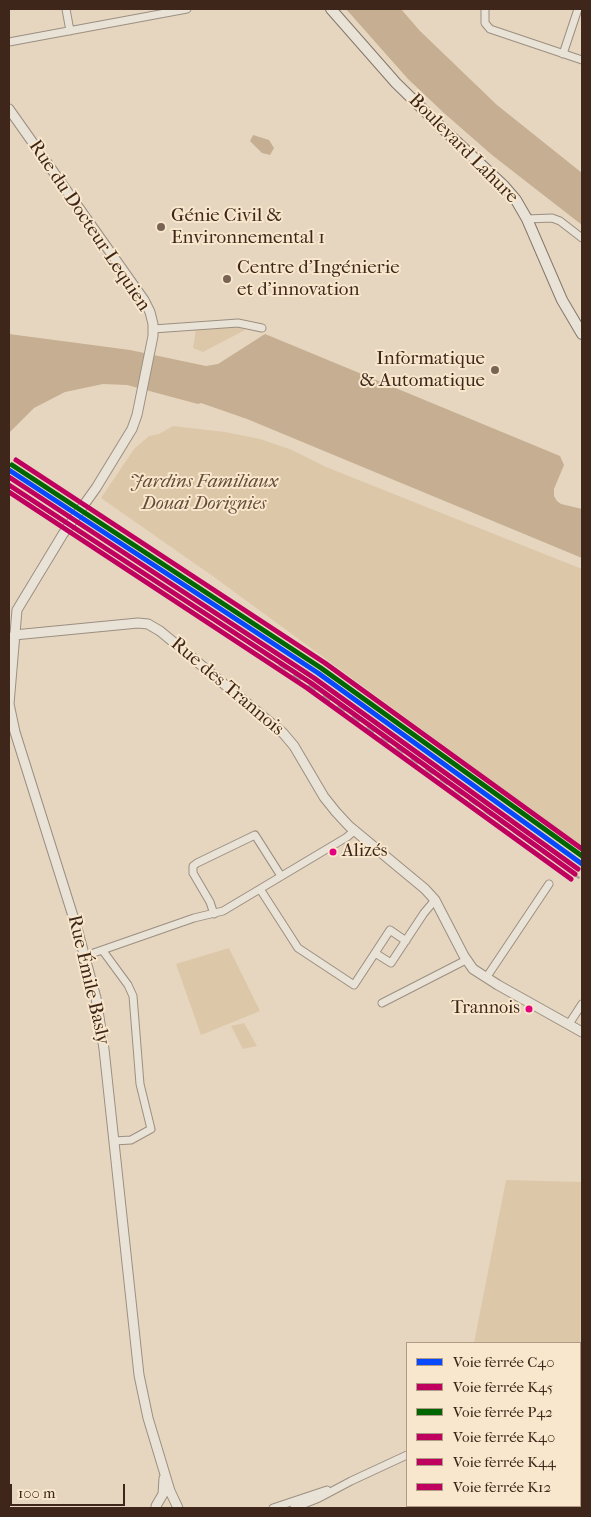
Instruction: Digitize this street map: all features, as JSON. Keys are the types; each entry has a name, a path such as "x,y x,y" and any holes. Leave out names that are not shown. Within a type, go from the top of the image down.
{"main road":[{"name":"Boulevard Lahure","path":"331,9 396,83 504,186 516,200 527,219 560,295 582,334"}],"street":[{"path":"66,9 70,31"},
{"path":"9,42 187,9"},
{"path":"485,9 485,23 490,29 582,60"},
{"path":"563,54 578,9"},
{"name":"Rue du Docteur Lequien","path":"9,109 144,300 150,312 153,328 137,415 129,434 58,542"},
{"path":"527,219 552,218 560,221 582,238"},
{"path":"153,328 238,323 262,328"},
{"name":"Rue Émile Basly","path":"58,542 19,606 16,616 9,699 11,719 85,956 101,1025 138,1374 147,1413 170,1491 179,1508"},
{"name":"Rue des Trannois","path":"14,635 138,623 148,624 156,628 283,732 294,746 324,797 341,817 425,889 435,900 466,960 474,969 486,978 582,1032"},
{"path":"85,956 190,919 223,911 347,837 355,830"},
{"path":"214,914 210,902 193,873 193,866 196,863 255,835 281,876"},
{"path":"486,978 549,884"},
{"path":"260,889 298,948 354,985 390,930 406,941"},
{"path":"375,953 391,963 424,913 435,900"},
{"name":"Rue Émile Basly","path":"103,951 126,982 132,996 140,1084 151,1128 131,1140 114,1141"},
{"path":"382,1003 466,960"},
{"path":"569,1024 582,1004"},
{"path":"294,1508 319,1498 406,1455"},
{"name":"Rue Émile Basly","path":"156,1507 163,1491 163,1465"},
{"path":"273,1508 351,1481"},
{"path":"156,1507 162,1503 169,1503 179,1508"}],"green space":[{"path":"241,327 245,330 203,352 193,348 196,329"},
{"name":"Jardins Familiaux Douai Dorignies","path":"173,426 225,432 260,439 292,450 326,467 582,569 582,847 214,577 101,498 134,449 149,436 159,434"},
{"path":"229,948 260,1011 201,1035 176,964"},
{"path":"244,1023 257,1046 243,1049 231,1026"},
{"path":"506,1180 582,1182 582,1346 581,1342 474,1342"}],"shaded area":[{"path":"346,9 401,9 420,31 497,105 582,173 582,225 492,155 444,113 408,79"},
{"path":"253,135 269,140 274,148 270,155 262,153 250,141"},
{"path":"9,334 130,350 206,366 218,364 265,334 560,456 564,465 554,489 554,496 561,504 582,509 582,558 247,419 201,403 198,404 127,385 103,384 65,392 34,408 9,433"}],"railway":[{"path":"9,485 253,646 582,880"}],"rail line":[{"name":"K44","path":"16,460 325,663 582,849"},
{"name":"P42","path":"12,465 321,668 582,856"},
{"name":"C40","path":"9,470 318,673 582,864"},
{"name":"K45","path":"9,477 314,678 578,869"},
{"name":"K40","path":"9,485 311,683 575,874"},
{"name":"K12","path":"9,492 307,688 571,879"}],"place":[{"name":"Génie Civil & Environnemental 1","path":"161,227"},
{"name":"Centre d'Ingénierie et d'innovation","path":"227,279"},
{"name":"Informatique & Automatique","path":"495,370"},
{"name":"Alizés","path":"333,852"},
{"name":"Trannois","path":"529,1009"}]}
